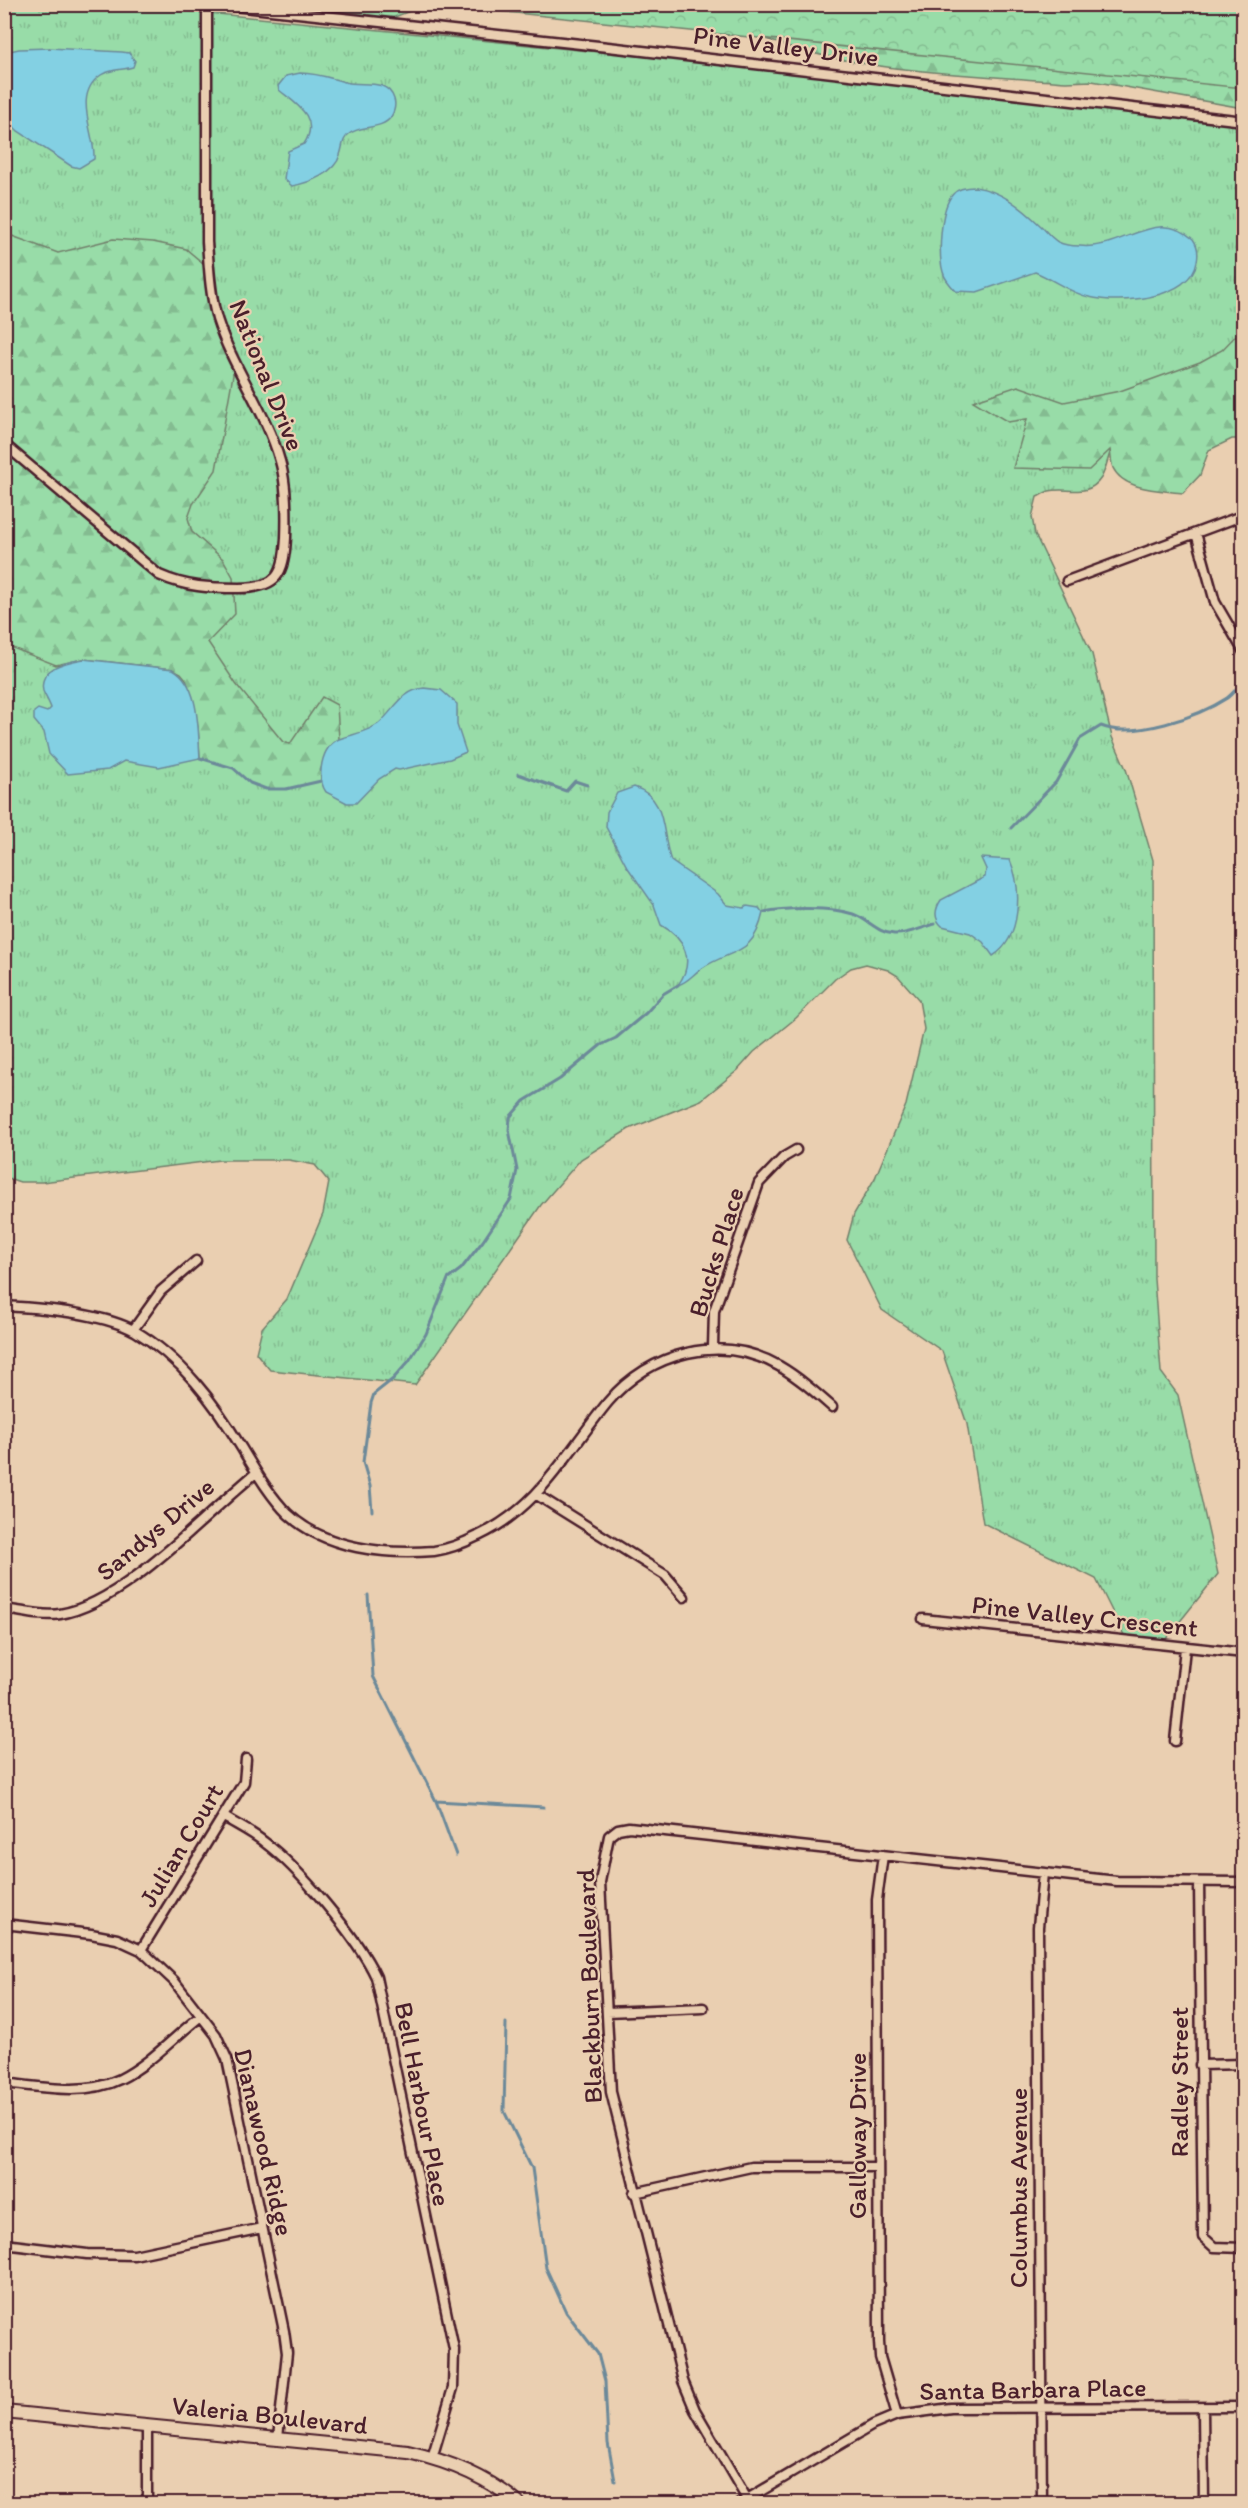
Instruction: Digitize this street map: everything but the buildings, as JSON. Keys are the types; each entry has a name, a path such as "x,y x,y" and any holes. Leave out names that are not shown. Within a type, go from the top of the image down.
{"street":[{"name":"National Drive","path":"4,444 151,568 173,581 206,588 256,588 267,586 276,577 282,565 286,526 281,463 261,412 232,357 217,318 210,280 207,242 207,4"},
{"name":"Pine Valley Drive","path":"216,4 1244,121"},
{"path":"1067,581 1244,515"},
{"path":"1196,533 1215,602 1244,652"},
{"name":"Bucks Place","path":"712,1347 714,1311 759,1183 784,1157 796,1150"},
{"path":"133,1330 161,1291 196,1261"},
{"path":"4,1306 84,1315 133,1330 174,1361 207,1395 256,1473 290,1515 314,1531 348,1545 390,1551 438,1550 464,1543 502,1524 537,1495 609,1401 624,1386 654,1365 712,1347 743,1353 777,1365 806,1384 832,1407"},
{"name":"Sandys Drive","path":"4,1609 57,1615 103,1600 146,1569 256,1473"},
{"path":"537,1495 665,1575 684,1597"},
{"name":"Pine Valley Crescent","path":"922,1619 1244,1653"},
{"path":"1175,1741 1185,1648"},
{"name":"Julian Court","path":"141,1950 244,1782 246,1759"},
{"name":"Bell Harbour Place","path":"224,1817 262,1840 290,1865 364,1954 376,1977 454,2349 453,2388 432,2458"},
{"name":"Blackburn Boulevard","path":"743,2501 689,2396 613,2106 600,1882 605,1846 615,1831 629,1827 1137,1882 1244,1882"},
{"name":"Galloway Drive","path":"883,1855 877,1900 879,2342 880,2356 897,2415"},
{"name":"Columbus Avenue","path":"1042,2504 1039,2409 1038,1927 1043,1873"},
{"name":"Radley Street","path":"1199,1882 1203,2237 1214,2247 1244,2248"},
{"name":"Dianawood Ridge","path":"4,1924 91,1934 117,1939 141,1950 174,1981 216,2036 227,2059 287,2353 278,2438"},
{"path":"607,2012 703,2008"},
{"path":"4,2083 63,2088 90,2087 118,2080 135,2070 201,2016"},
{"path":"1200,2064 1244,2064"},
{"path":"634,2193 751,2167 878,2167"},
{"path":"4,2244 87,2254 134,2254 262,2228"},
{"name":"Santa Barbara Place","path":"743,2501 855,2433 897,2415 951,2408 1244,2407"},
{"path":"1203,2408 1203,2504"},
{"name":"Valeria Boulevard","path":"4,2412 147,2424 408,2452 432,2458 476,2476 519,2504"},
{"path":"147,2424 147,2504"}],"green space":[{"path":"5,5 128,5 1243,116 1243,364 1114,443 1101,478 1090,488 1077,491 1049,491 1037,497 1032,517 1035,534 1092,654 1112,737 1126,769 1153,860 1154,1279 1161,1372 1178,1395 1218,1574 1165,1640 1128,1643 1096,1579 983,1523 967,1424 942,1351 882,1310 847,1240 854,1214 875,1178 906,1105 924,1029 919,1000 898,976 888,970 866,964 851,968 835,979 796,1018 701,1100 629,1129 581,1159 541,1205 415,1385 270,1370 256,1353 262,1328 287,1299 323,1214 329,1182 315,1165 289,1160 220,1160 42,1182 20,1182 5,1177"},
{"path":"270,5 413,5 410,11 387,20"},
{"path":"439,5 1243,5 1243,88"},
{"path":"1243,5 1243,108 1092,81 1066,82 989,77 874,65 799,50 763,38"},
{"path":"4,233 58,253 113,239 153,242 186,249 211,270 219,321 231,352 233,375 216,470 193,504 188,518 192,532 223,559 233,577 235,614 208,642 236,684 283,742 290,744 322,697 337,705 339,739 324,757 321,781 286,789 266,789 250,783 233,768 200,758 198,727 186,679 173,669 83,659 56,665 5,645"},
{"path":"1243,328 1243,439 1232,439 1209,450 1200,475 1183,493 1144,488 1126,481 1118,476 1113,468 1110,450 1089,470 1013,468 1027,419 1008,422 973,401 1018,386 1064,402 1120,391 1200,362 1222,350"}],"water":[{"path":"49,48 129,53 135,61 133,67 105,73 92,83 86,104 94,159 79,168 71,166 18,131 5,118 5,52"},
{"path":"300,73 351,83 380,85 391,92 395,106 387,121 377,126 359,129 347,136 337,161 327,172 313,180 292,186 284,179 288,151 304,144 310,127 304,112 279,90 278,86 286,76"},
{"path":"975,187 994,192 1011,201 1034,219 1053,239 1066,245 1095,246 1152,228 1165,227 1179,230 1193,239 1198,249 1197,261 1192,274 1182,284 1168,291 1135,299 1089,297 1035,272 977,292 956,291 945,278 941,264 943,220 953,194 960,189"},
{"path":"83,659 173,669 182,676 188,685 196,709 200,758 159,767 124,761 108,770 68,774 49,754 44,732 34,720 34,712 38,709 47,712 51,708 43,691 45,676 49,671 62,664"},
{"path":"424,688 441,690 457,704 457,725 466,752 450,759 395,769 379,779 356,803 347,803 326,792 321,779 322,763 324,755 333,743 378,724 403,697"},
{"path":"634,787 653,799 658,808 671,861 718,894 727,905 759,908 763,913 759,927 747,945 712,962 678,985 686,967 685,950 676,936 661,925 654,905 626,865 606,827 607,812 617,793"},
{"path":"981,858 1010,860 1018,898 1017,912 1010,937 1003,948 993,956 983,942 970,933 942,926 936,917 936,910 941,900 985,877 986,869"}],"waterway":[{"path":"1011,828 1056,782 1080,739 1101,726 1130,730 1183,719 1227,698 1244,681"},
{"path":"200,758 233,768 250,783 266,789 286,789 321,781"},
{"path":"518,774 566,791 575,781 587,785"},
{"path":"764,912 808,908 833,910 853,914 883,931 894,934 910,932 935,924"},
{"path":"372,1511 370,1486 363,1462 374,1394 393,1379 409,1361 426,1334 448,1279 461,1269 511,1199 517,1170 509,1130 510,1117 524,1101 560,1079 601,1045 616,1038 646,1013 663,994 678,985"},
{"path":"368,1595 373,1676 436,1801 456,1855"},
{"path":"436,1801 544,1807"},
{"path":"506,2023 504,2111 532,2168 546,2268 566,2312 598,2354 605,2381 608,2443 615,2481"}]}
